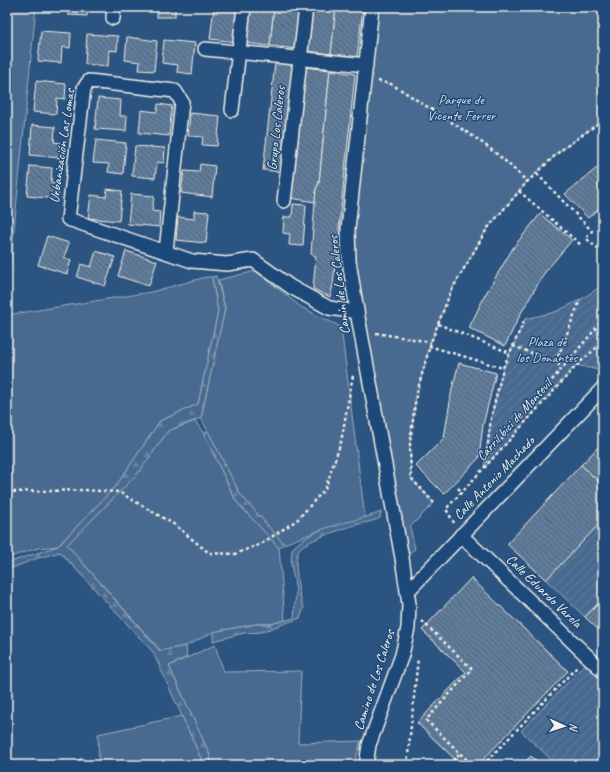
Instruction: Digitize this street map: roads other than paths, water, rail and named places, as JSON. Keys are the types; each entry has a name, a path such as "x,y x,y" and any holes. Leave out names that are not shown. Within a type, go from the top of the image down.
{"street":[{"path":"232,110 244,7"},
{"name":"Grupo Los Caleros","path":"284,201 306,7"},
{"name":"Camín de Los Caleros","path":"372,7 348,229 350,261 360,332 402,558"},
{"path":"205,49 300,58 365,71"},
{"name":"Urbanización Las Lomas","path":"166,251 182,102 175,91 90,81 84,88 68,219 192,261 227,264 253,260 291,287 329,308 357,312"},
{"name":"Calle Antonio Machado","path":"408,591 603,388"},
{"name":"Calle Eduardo Varela","path":"461,535 603,671"},
{"name":"Camino de Los Caleros","path":"366,765 369,746 402,655 408,628 408,591 402,558"}],"park label":[{"name":"Parque de Vicente Ferrer","path":"461,108"},
{"name":"Plaza de los Donantes","path":"547,350"}]}
